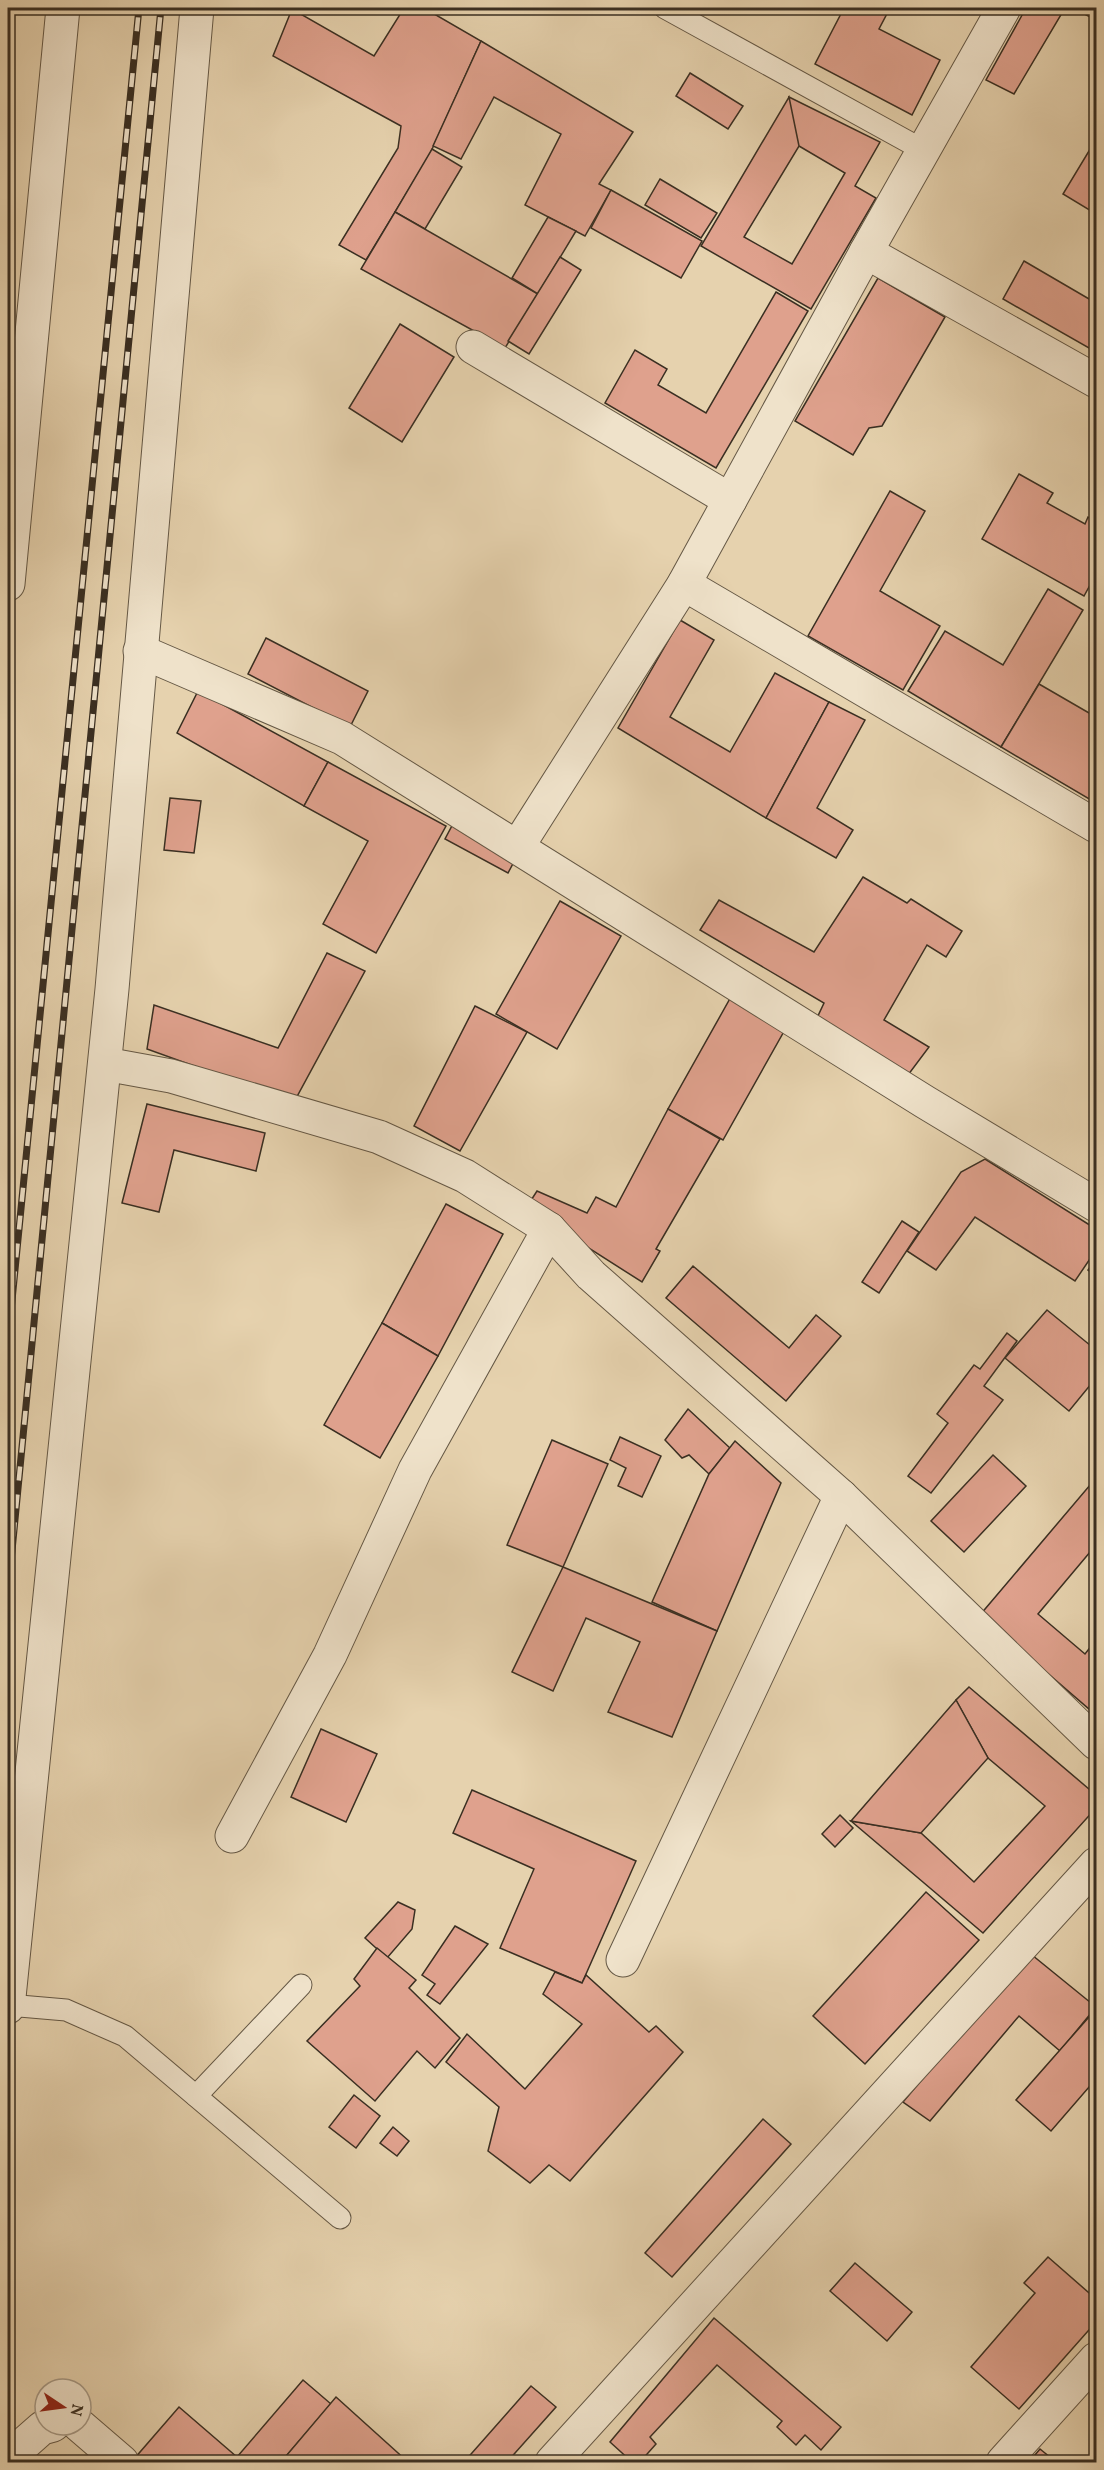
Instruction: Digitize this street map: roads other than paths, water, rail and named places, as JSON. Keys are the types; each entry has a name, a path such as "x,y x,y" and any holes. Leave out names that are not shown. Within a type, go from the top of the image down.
{"street":[{"path":"8,584 63,8"},
{"path":"8,2006 105,1064 197,8"},
{"path":"518,846 684,584 866,252 1004,8"},
{"path":"866,252 1096,381"},
{"path":"473,347 729,500"},
{"path":"684,584 1096,826"},
{"path":"140,651 342,738 925,1102 1096,1205"},
{"path":"105,1064 171,1076 379,1137 465,1176 549,1229 591,1275 841,1496 1096,1743"},
{"path":"232,1836 330,1655 415,1470 549,1229"},
{"path":"623,1960 841,1496"},
{"path":"552,2463 1096,1864"},
{"path":"1003,2463 1096,2359"},
{"path":"8,2458 33,2436"},
{"path":"93,2437 122,2463"}],"lane":[{"path":"665,8 923,150"},
{"path":"196,2096 301,1985"},
{"path":"8,2006 66,2010 125,2036 340,2218"}],"railway":[{"path":"8,1341 139,8"},
{"path":"8,1592 161,8"}]}
